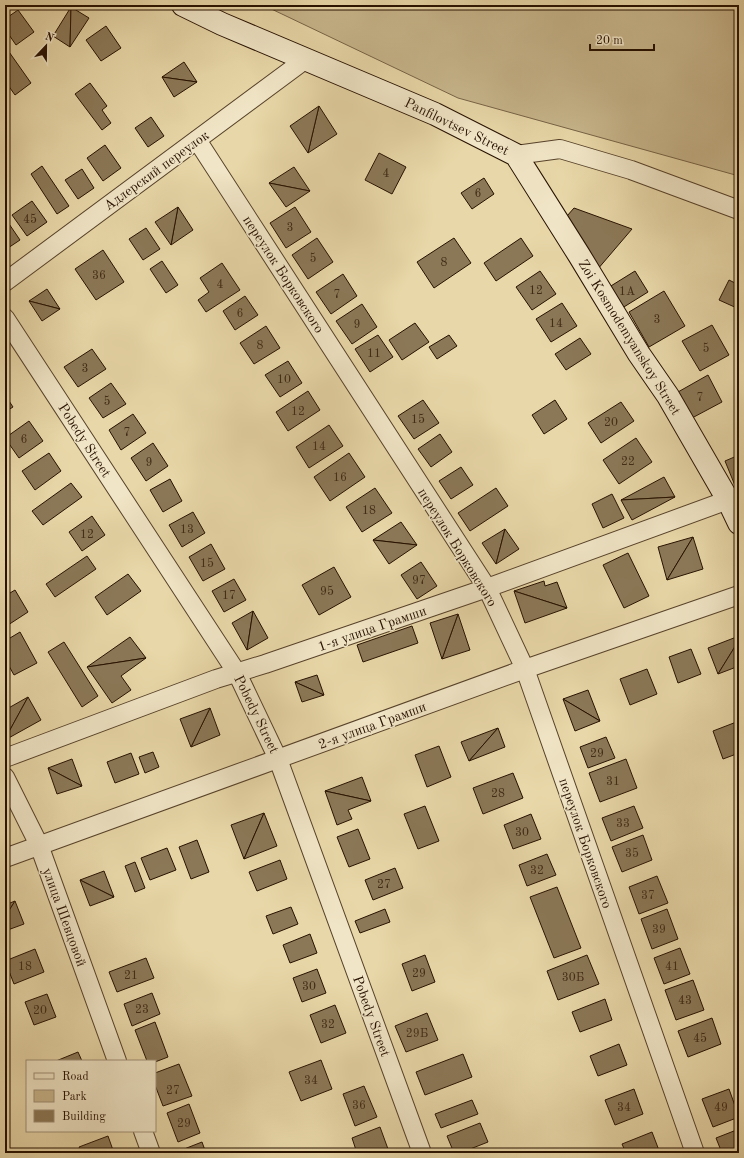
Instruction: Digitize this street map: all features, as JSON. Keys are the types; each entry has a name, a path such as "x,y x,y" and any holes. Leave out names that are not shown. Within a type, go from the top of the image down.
{"street":[{"name":"Panfilovtsev Street","path":"183,5 435,114 516,155 560,150 631,170 739,210"},
{"name":"Адлерский переулок","path":"5,282 306,59"},
{"name":"переулок Борковского","path":"197,140 487,588 525,669 695,1153"},
{"name":"Zoi Kosmodemyanskoy Street","path":"516,155 579,254 639,354 734,498 739,523"},
{"name":"Pobedy Street","path":"5,318 237,673 278,759 422,1153"},
{"name":"1-я улица Грамши","path":"5,758 237,673 487,588 734,498"},
{"name":"2-я улица Грамши","path":"5,858 525,669 739,594"},
{"name":"улица Шевцовой","path":"5,777 39,845 118,1060"},
{"path":"143,1132 151,1153"}],"green space":[{"path":"263,5 739,5 739,176 458,98"}],"building":[{"path":"71,7 70,47 53,36"},
{"path":"71,7 89,18 70,47"},
{"path":"18,10 34,32 16,45 5,29 5,19"},
{"path":"106,26 121,48 101,61 86,40"},
{"path":"7,49 31,83 15,95 5,81 5,50"},
{"path":"184,62 197,82 162,77"},
{"path":"162,77 197,82 174,97"},
{"path":"90,83 107,106 102,110 111,123 102,130 75,94"},
{"path":"319,106 337,134 308,153"},
{"path":"319,106 308,153 290,126"},
{"path":"151,117 164,136 148,147 135,128"},
{"path":"105,145 121,168 103,181 87,158"},
{"path":"379,153 406,167 392,194 365,180"},
{"path":"42,166 69,206 57,214 31,174"},
{"path":"294,167 310,191 269,183"},
{"path":"82,169 94,188 78,199 65,180"},
{"path":"484,178 494,194 472,209 461,193"},
{"path":"269,183 310,191 286,207"},
{"path":"32,201 47,222 27,236 12,215"},
{"path":"178,207 193,230 171,245"},
{"path":"178,207 171,245 155,222"},
{"path":"295,207 311,232 286,248 270,223"},
{"path":"574,208 632,229 597,270 567,216"},
{"path":"5,218 20,240 5,250"},
{"path":"146,228 160,249 143,260 129,239"},
{"path":"317,238 333,262 308,279 292,255"},
{"path":"454,238 471,263 434,288 417,262"},
{"path":"521,238 533,256 496,281 484,263"},
{"path":"103,250 124,282 96,300 75,269"},
{"path":"162,261 178,285 166,293 150,269"},
{"path":"222,263 240,290 206,312 198,300 209,292 200,278"},
{"path":"540,271 556,294 532,310 516,287"},
{"path":"635,271 648,292 619,310 606,289"},
{"path":"343,274 357,296 331,314 316,292"},
{"path":"729,280 739,285 739,309 719,300"},
{"path":"47,289 60,309 29,301"},
{"path":"664,291 685,326 649,347 629,312"},
{"path":"245,296 258,315 235,330 223,311"},
{"path":"29,301 60,309 42,321"},
{"path":"562,303 577,326 551,342 536,319"},
{"path":"362,304 377,327 352,344 336,321"},
{"path":"415,323 429,342 402,360 389,340"},
{"path":"712,325 729,355 700,371 682,341"},
{"path":"266,326 280,348 254,364 240,343"},
{"path":"378,335 393,357 370,372 355,349"},
{"path":"449,335 457,346 437,359 429,347"},
{"path":"580,338 591,354 566,370 555,354"},
{"path":"92,349 106,369 78,387 64,367"},
{"path":"288,361 302,383 280,397 265,375"},
{"path":"708,375 722,402 692,418 678,392"},
{"path":"111,383 126,404 103,418 89,398"},
{"path":"308,391 320,410 288,431 276,412"},
{"path":"5,395 13,407 5,412"},
{"path":"423,400 439,423 414,439 398,416"},
{"path":"555,400 567,419 544,434 532,415"},
{"path":"621,402 634,421 601,443 588,423"},
{"path":"133,414 146,433 121,450 109,430"},
{"path":"29,421 43,441 19,458 5,438"},
{"path":"329,425 343,446 309,468 296,447"},
{"path":"440,434 452,452 431,467 418,449"},
{"path":"636,438 652,462 619,484 603,460"},
{"path":"153,443 168,466 146,481 131,458"},
{"path":"49,453 61,471 35,490 22,471"},
{"path":"349,453 365,477 330,501 314,477"},
{"path":"739,455 739,476 736,488 725,461"},
{"path":"461,467 473,485 451,499 439,481"},
{"path":"664,477 675,497 621,500"},
{"path":"170,479 182,501 163,512 150,490"},
{"path":"71,483 82,497 43,525 32,511"},
{"path":"375,488 392,513 362,532 346,507"},
{"path":"496,488 508,506 470,531 458,513"},
{"path":"612,494 624,518 603,528 592,504"},
{"path":"675,497 632,520 621,500"},
{"path":"193,512 205,533 182,547 169,525"},
{"path":"92,516 105,535 82,551 69,532"},
{"path":"401,522 417,545 373,540"},
{"path":"505,529 496,564 482,543"},
{"path":"505,529 519,549 496,564"},
{"path":"693,537 667,580 658,547"},
{"path":"693,537 703,569 667,580"},
{"path":"373,540 417,545 389,564"},
{"path":"211,544 225,569 203,581 189,557"},
{"path":"628,553 649,596 624,608 603,565"},
{"path":"87,556 96,569 55,597 46,584"},
{"path":"421,562 437,586 417,599 401,575"},
{"path":"334,567 351,597 319,615 302,585"},
{"path":"128,574 141,591 107,615 95,597"},
{"path":"234,579 246,600 224,612 212,591"},
{"path":"544,581 545,586 557,582 567,608 514,591"},
{"path":"15,590 28,612 5,627 5,596"},
{"path":"514,591 567,608 525,623"},
{"path":"253,611 247,650 232,623"},
{"path":"253,611 268,638 247,650"},
{"path":"458,614 470,650 442,659"},
{"path":"458,614 442,659 430,623"},
{"path":"412,626 418,643 363,662 357,645"},
{"path":"20,632 37,663 14,675 5,659 5,641"},
{"path":"739,636 739,640 718,674 708,648"},
{"path":"130,637 146,658 87,667"},
{"path":"739,640 739,666 718,674"},
{"path":"64,642 98,696 82,707 48,652"},
{"path":"691,649 701,674 678,683 669,657"},
{"path":"146,658 121,676 131,690 112,703 87,667"},
{"path":"647,669 657,694 630,705 620,679"},
{"path":"317,675 324,695 295,682"},
{"path":"295,682 324,695 302,702"},
{"path":"588,690 600,721 563,699"},
{"path":"28,697 5,739 5,710"},
{"path":"28,697 41,720 5,740 5,739"},
{"path":"563,699 600,721 575,731"},
{"path":"210,708 220,735 191,747"},
{"path":"210,708 191,747 180,719"},
{"path":"739,721 739,753 723,759 713,731"},
{"path":"498,728 469,761 461,742"},
{"path":"498,728 505,747 469,761"},
{"path":"606,737 615,758 588,768 580,747"},
{"path":"439,746 451,777 427,787 415,755"},
{"path":"153,752 159,767 145,773 139,757"},
{"path":"131,753 139,774 115,783 107,762"},
{"path":"72,759 82,786 48,768"},
{"path":"626,759 637,788 600,802 589,773"},
{"path":"48,768 82,786 57,794"},
{"path":"513,773 523,798 483,814 473,788"},
{"path":"362,777 371,801 325,791"},
{"path":"325,791 371,801 348,810 352,819 337,825"},
{"path":"425,806 439,841 418,849 404,814"},
{"path":"634,806 643,828 611,841 602,818"},
{"path":"264,813 244,859 231,825"},
{"path":"264,813 277,846 244,859"},
{"path":"531,814 541,839 513,849 504,825"},
{"path":"358,829 370,859 349,867 337,837"},
{"path":"643,835 652,860 622,872 612,847"},
{"path":"197,840 209,872 191,879 179,847"},
{"path":"167,848 176,870 150,880 141,858"},
{"path":"547,854 556,875 527,886 519,865"},
{"path":"280,860 287,879 257,891 249,872"},
{"path":"135,862 145,888 135,892 125,866"},
{"path":"395,868 403,888 373,900 365,880"},
{"path":"104,871 114,897 80,880"},
{"path":"657,876 668,903 639,914 629,887"},
{"path":"80,880 114,897 90,906"},
{"path":"557,887 581,948 554,958 530,897"},
{"path":"15,901 5,917 5,905"},
{"path":"15,901 24,924 5,931 5,917"},
{"path":"291,907 298,924 273,934 266,916"},
{"path":"385,909 390,922 360,933 355,921"},
{"path":"667,909 678,939 652,949 641,919"},
{"path":"310,934 317,953 290,963 283,945"},
{"path":"680,948 690,974 664,984 654,958"},
{"path":"35,949 44,972 14,984 5,961"},
{"path":"425,955 435,982 412,991 402,964"},
{"path":"587,955 599,984 558,1000 547,971"},
{"path":"146,958 154,978 117,992 109,972"},
{"path":"317,969 326,993 302,1002 293,978"},
{"path":"693,980 704,1010 676,1020 665,990"},
{"path":"152,993 160,1014 132,1026 124,1004"},
{"path":"47,994 56,1017 34,1025 25,1002"},
{"path":"605,999 612,1020 580,1032 572,1012"},
{"path":"335,1005 346,1033 321,1043 310,1015"},
{"path":"427,1013 438,1040 406,1052 395,1026"},
{"path":"712,1018 721,1044 688,1057 678,1031"},
{"path":"155,1022 168,1057 156,1062 156,1060 147,1060 135,1030"},
{"path":"619,1044 627,1065 598,1076 590,1056"},
{"path":"78,1052 82,1060 58,1060"},
{"path":"463,1054 472,1077 425,1095 416,1072"},
{"path":"321,1060 332,1089 301,1101 289,1072"},
{"path":"179,1064 192,1096 163,1106 156,1088 156,1073"},
{"path":"364,1086 377,1117 355,1126 343,1094"},
{"path":"634,1089 643,1114 615,1125 605,1100"},
{"path":"729,1089 739,1117 713,1127 702,1099"},
{"path":"472,1100 478,1114 441,1128 435,1114"},
{"path":"189,1104 200,1133 178,1142 167,1113"},
{"path":"480,1123 488,1142 460,1153 454,1153 447,1136"},
{"path":"380,1127 388,1149 377,1153 357,1153 352,1138"},
{"path":"739,1129 739,1153 722,1153 716,1138"},
{"path":"652,1132 660,1153 626,1153 622,1144"},
{"path":"108,1136 114,1153 82,1153 79,1147"},
{"path":"202,1142 206,1153 180,1153 179,1151"}]}
